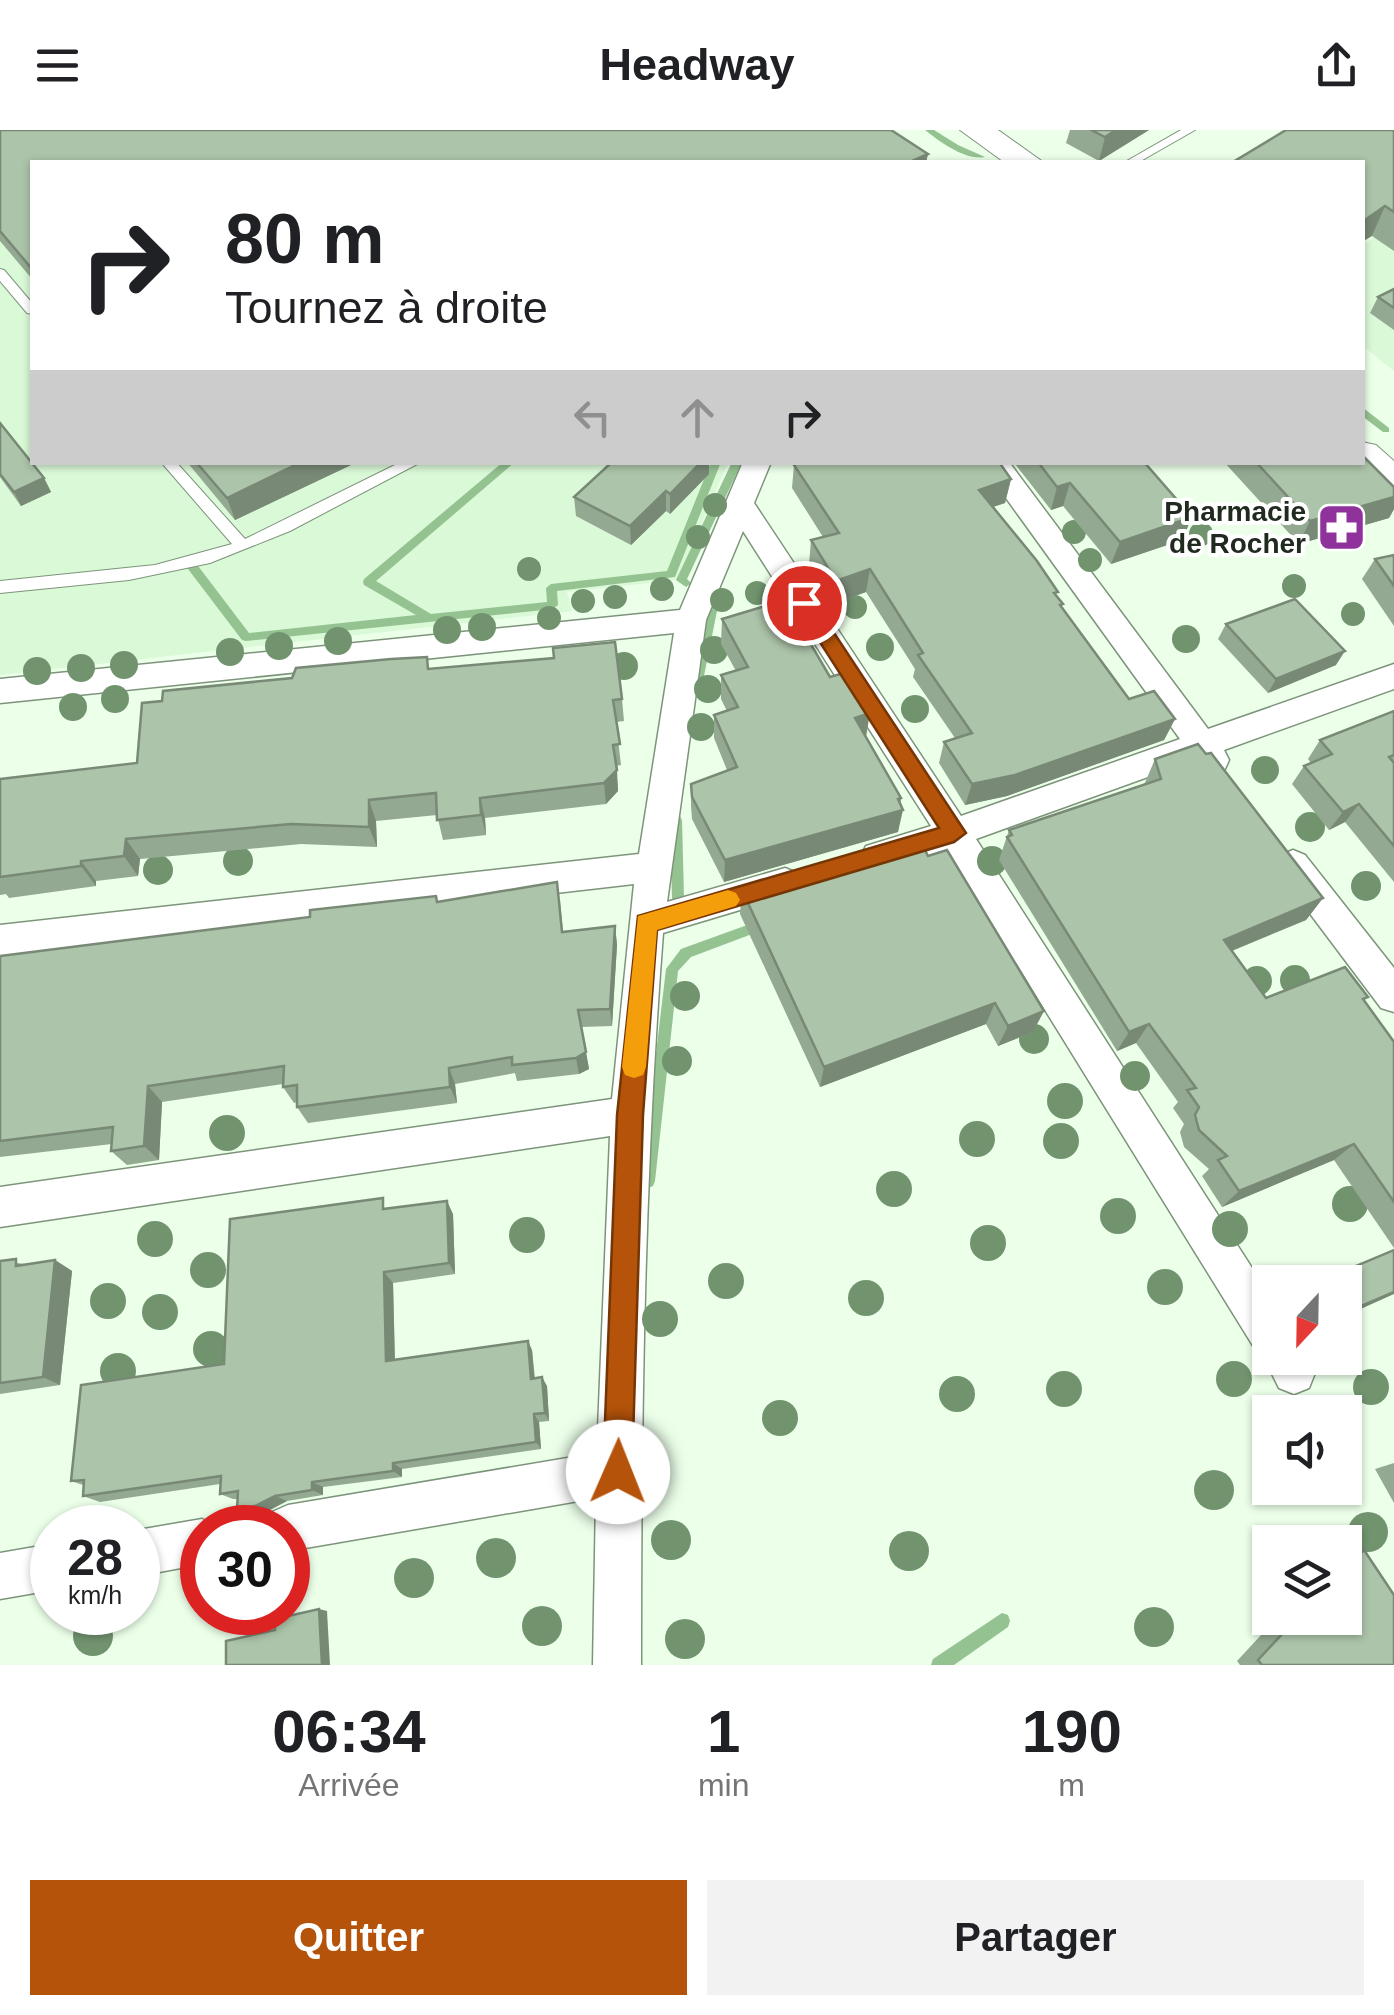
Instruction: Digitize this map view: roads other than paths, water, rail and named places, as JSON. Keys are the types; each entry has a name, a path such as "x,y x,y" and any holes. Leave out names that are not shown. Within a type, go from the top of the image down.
{"main road":[{"path":"940,130 985,160"},
{"path":"976,130 1023,160"},
{"path":"1365,421 1394,446"},
{"path":"1365,458 1394,484"}],"street":[{"path":"616,1665 630,1115 646,924 691,620 756,465"},
{"path":"996,465 1236,791"},
{"path":"740,504 954,833 1252,1305"},
{"path":"0,690 691,620"},
{"path":"846,865 954,833 1394,676"},
{"path":"1273,838 1394,996"},
{"path":"0,941 654,867"},
{"path":"646,924 810,876"},
{"path":"0,1207 630,1115"},
{"path":"310,1524 618,1472"},
{"path":"0,1576 30,1571"}],"lane":[{"path":"1135,160 1189,130"},
{"path":"0,273 30,308"},
{"path":"171,465 242,546"},
{"path":"0,587 158,571 242,546 408,465"}],"waterway":[{"path":"929,130 955,147 981,157"},
{"path":"1365,412 1386,430"},
{"path":"430,618 368,582 506,465"},
{"path":"430,618 553,605 551,588 671,574 715,465"},
{"path":"686,583 681,580 736,465"},
{"path":"181,562 188,561 246,637 430,618"},
{"path":"697,681 714,601 705,596"},
{"path":"676,820 678,898"},
{"path":"648,1181 672,969 686,953 761,925"},
{"path":"939,1665 1002,1621"}],"place":[{"name":"Pharmacie de Rocher","path":"1341,527"}]}
